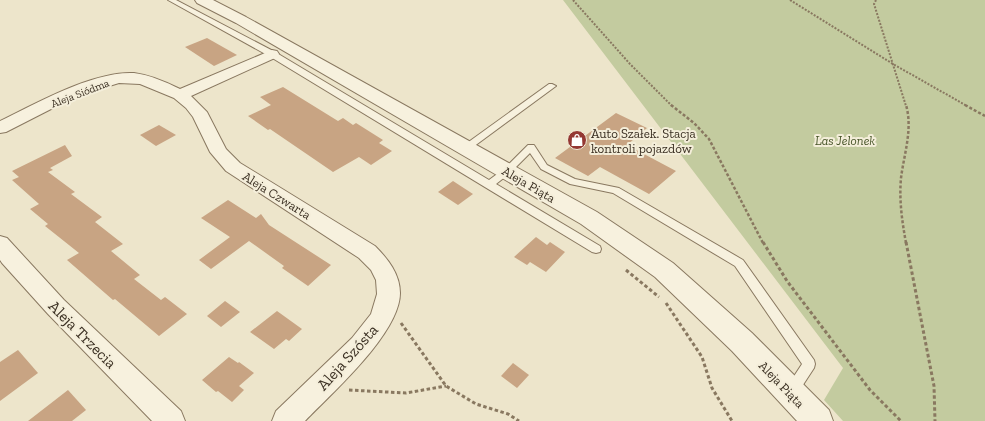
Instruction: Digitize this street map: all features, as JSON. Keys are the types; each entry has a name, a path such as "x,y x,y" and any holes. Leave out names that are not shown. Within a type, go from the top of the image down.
{"street":[{"name":"Aleja Piąta","path":"202,0 242,20 589,218 664,270 742,342 818,421"},
{"path":"180,95 272,54"},
{"name":"Aleja Siódma","path":"0,128 81,90 116,79 126,78 145,80 163,86 180,95"},
{"name":"Aleja Czwarta","path":"180,95 192,105 200,116 219,152 229,163 242,174 367,252 380,266 387,283"},
{"name":"Aleja Trzecia","path":"0,244 56,307 170,421"},
{"name":"Aleja Szósta","path":"286,421 364,343 376,328 384,314 388,298 387,283"}],"lane":[{"path":"171,0 272,54 596,249"},
{"path":"466,148 552,86"},
{"path":"489,184 507,171 531,147 544,168 573,182 616,190 738,263 809,364 791,392"}],"path":[{"path":"573,0 670,104 694,123 709,139 756,231 787,281 870,390 901,421"},
{"path":"790,0 893,64 985,116"},
{"path":"876,0 874,4 908,115 906,152 901,178 900,207 934,386 935,421"},
{"path":"625,269 661,298 671,309 702,357 712,388 732,421"},
{"path":"399,320 446,386 476,404 508,414 519,421"},
{"path":"318,389 345,391 363,389 393,393 421,392 446,386"}],"green space":[{"name":"Las Jelonek","path":"563,0 985,0 985,421 843,421 824,400 843,368"}],"building":[{"path":"207,38 237,55 214,66 185,47"},
{"path":"283,87 338,121 343,118 353,125 356,123 383,140 379,143 392,151 371,165 359,157 333,172 270,129 268,130 248,116 271,105 260,97"},
{"path":"616,113 647,128 627,145 676,171 649,194 600,167 588,176 555,158"},
{"path":"159,125 176,135 156,146 140,135"},
{"path":"65,145 72,156 50,168 53,170 48,172 75,192 71,194 102,217 95,222 123,244 111,251 140,275 134,279 161,300 165,297 187,314 159,336 115,299 113,300 67,260 79,253 45,226 48,224 30,209 39,204 12,180 19,177 12,171"},
{"path":"453,181 473,194 458,205 438,192"},
{"path":"228,200 256,218 261,214 269,225 331,265 308,286 282,268 284,266 249,241 211,269 199,260 230,237 201,218"},
{"path":"536,237 547,245 550,242 565,252 546,272 530,262 527,265 514,257"},
{"path":"225,301 240,312 221,327 207,316"},
{"path":"277,311 302,329 289,341 286,339 274,349 250,332"},
{"path":"18,350 38,373 0,401 0,362"},
{"path":"229,357 254,373 239,386 244,390 232,402 218,391 216,392 202,380"},
{"path":"513,363 529,375 517,388 501,376"},
{"path":"68,390 86,410 72,421 28,421"}],"place":[{"name":"Auto Szałek. Stacja kontroli pojazdów","path":"577,140"}]}
